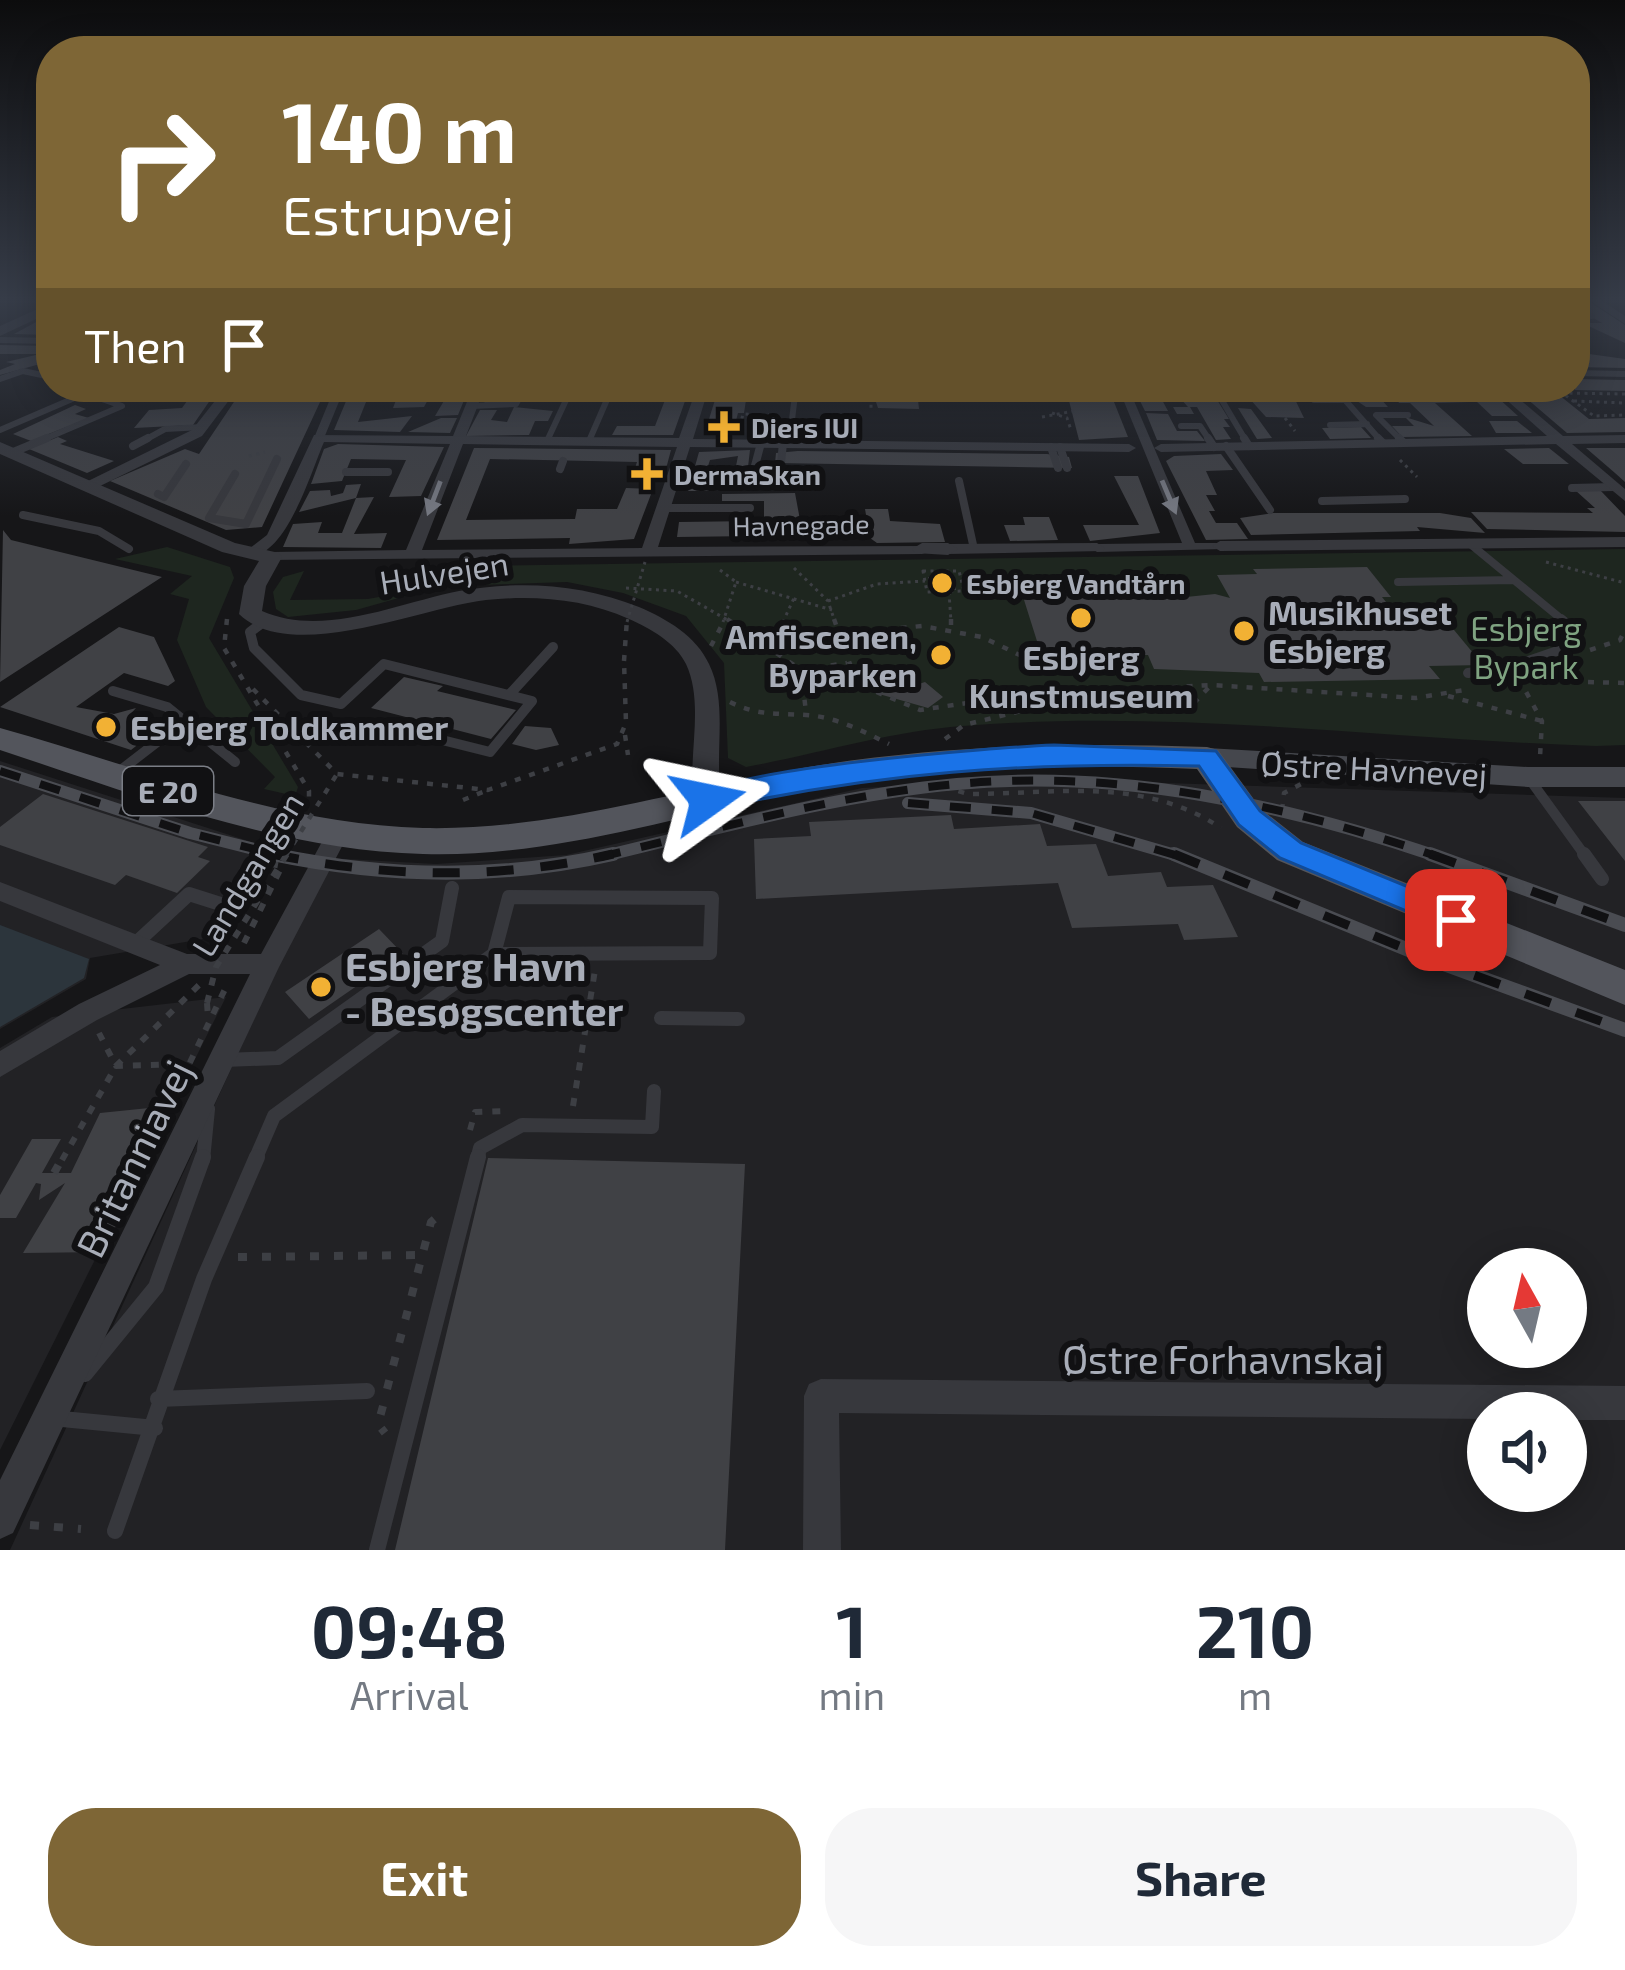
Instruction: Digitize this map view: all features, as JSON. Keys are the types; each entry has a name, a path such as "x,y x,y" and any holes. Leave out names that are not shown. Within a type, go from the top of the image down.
{"main road":[{"name":"E 20","path":"0,739 291,826 332,821"},
{"name":"Østre Havnevej","path":"332,821 425,841 520,835 823,776 961,758 1054,754 1534,767 1625,777"},
{"path":"1207,758 1250,818 1290,850 1625,988"}],"street":[{"path":"1590,373 1625,374"},
{"path":"89,486 160,456 202,427 221,402"},
{"path":"262,623 250,614 250,604 262,556 308,475 302,458 319,438 333,402"},
{"path":"412,556 472,402"},
{"path":"647,557 695,402"},
{"path":"1131,402 1155,448 1190,546"},
{"path":"1515,402 1619,492"},
{"path":"319,438 1057,452 1077,447 1625,439"},
{"name":"Havnegade","path":"6,450 262,556 647,557 706,552 1220,546 1421,537 1469,543 1625,542"},
{"name":"Hulvejen","path":"262,623 302,628 509,592 597,600 650,620 697,661"},
{"path":"697,661 706,700 700,758 708,800"},
{"name":"Britanniavej","path":"10,1522 49,1418 224,1060 332,821"},
{"path":"0,891 135,944 190,977"},
{"path":"0,1065 88,1012 190,977 268,964"},
{"name":"Østre Forhavnskaj","path":"822,1550 821,1396 1625,1403"}],"lane":[{"path":"0,430 71,402"},
{"path":"6,450 122,406 115,402"},
{"path":"548,441 565,402"},
{"path":"589,441 606,402"},
{"path":"781,463 789,444 794,402"},
{"path":"1223,402 1250,446"},
{"path":"1348,402 1383,443"},
{"path":"1403,442 1376,415 1408,415"},
{"path":"1330,425 1367,424"},
{"path":"1181,426 1200,426 1270,510"},
{"path":"133,446 165,429 202,427"},
{"path":"752,477 761,443"},
{"path":"1057,452 1062,468"},
{"path":"235,474 208,518 245,524 277,459"},
{"path":"161,495 186,464"},
{"path":"346,472 388,472"},
{"path":"958,482 974,549"},
{"path":"1572,488 1619,492"},
{"path":"1322,501 1405,499"},
{"path":"1387,500 1400,513"},
{"path":"664,508 750,508"},
{"path":"22,515 99,531 129,549"},
{"path":"1468,673 1508,668 1575,645 1578,633 1469,543"},
{"path":"1398,581 1513,580"},
{"path":"262,623 250,632 254,649 301,695 341,704 384,664 532,701 490,752 418,734"},
{"path":"508,695 553,646"},
{"path":"113,691 167,707 236,762"},
{"path":"115,775 183,722"},
{"path":"1534,767 1602,879"},
{"path":"224,1060 278,1058 442,941 452,889"},
{"path":"135,944 189,894 233,908"},
{"path":"115,1531 154,1428 158,1399 274,1116 494,954 710,953 712,898 509,897 494,954"},
{"path":"661,1018 738,1019"},
{"path":"377,1550 480,1148 522,1125 652,1127 654,1091"},
{"path":"158,1399 367,1391"},
{"path":"49,1418 154,1428"}],"path":[{"path":"1590,393 1625,394"},
{"path":"1606,394 1625,403"},
{"path":"871,402 871,412"},
{"path":"1575,402 1594,416 1625,415"},
{"path":"1590,402 1625,403"},
{"path":"1604,402 1608,416"},
{"path":"1042,417 1074,411"},
{"path":"1052,413 1067,418 1077,447"},
{"path":"736,443 743,414 769,415"},
{"path":"776,551 828,601 857,684 876,696 920,710 1007,697 1211,685 1445,695 1541,722"},
{"path":"706,552 712,565 736,582 832,610"},
{"path":"624,661 626,624 647,557"},
{"path":"1539,559 1577,574 1625,583"},
{"path":"923,571 959,571 964,591 927,592 925,581 923,571"},
{"path":"828,601 878,584 925,581"},
{"path":"962,581 1113,581"},
{"path":"697,661 719,637 736,582"},
{"path":"597,600 621,588 677,592 801,670 847,663"},
{"path":"949,592 951,628"},
{"path":"780,656 782,626 794,598"},
{"path":"841,634 898,626 951,628 1028,659 1145,659"},
{"path":"1508,668 1541,722 1534,767"},
{"path":"801,670 807,715"},
{"path":"1588,682 1625,682"},
{"path":"941,743 957,725 1017,713 1195,702 1211,685"},
{"path":"1445,695 1480,685"},
{"path":"253,688 309,791 305,797"},
{"path":"706,700 734,702 759,716 807,715 847,723 896,747"},
{"path":"625,735 628,755"},
{"name":"Landgangen","path":"208,1018 216,967 338,774"},
{"path":"933,777 947,791 957,793 1036,790 1159,798 1209,818 1234,838"},
{"path":"463,800 488,790"},
{"path":"306,807 332,821"},
{"path":"54,1173 116,1066 190,977"},
{"path":"88,1012 116,1066"},
{"path":"116,1066 185,1064"},
{"path":"218,1250 244,1259 443,1255"},
{"path":"10,1522 82,1529"}],"shaded area":[{"path":"0,761 276,850 227,935 90,958 86,979 0,1029"},
{"path":"1044,779 1625,798 1625,1550 10,1550 328,858 436,864 566,855 862,788"},
{"path":"0,925 89,959 84,978 0,1027"},
{"path":"226,997 0,1450 0,1048 52,1017"}],"green space":[{"path":"167,547 230,567 234,578 209,638 298,787 295,796 264,789 275,777 206,707 177,640 189,599 170,594 192,576 115,559"},
{"name":"Esbjerg Bypark","path":"1625,549 1625,745 1596,746 1200,723 1042,722 909,733 746,767 728,758 724,663 686,616 623,593 567,582 446,586 467,566"},
{"path":"304,571 290,600 368,599 445,585 356,610 288,617 276,609 273,592 283,577"}],"building":[{"path":"1590,379 1625,380 1625,391 1590,390"},
{"path":"186,402 209,402 193,425 134,428 149,410 182,408"},
{"path":"234,402 320,402 262,527 226,530 110,481 185,449 199,454"},
{"path":"346,402 366,402 358,422 412,416 400,432 334,430"},
{"path":"395,402 427,402 424,407 393,408"},
{"path":"443,402 463,402 458,415 435,416"},
{"path":"664,402 685,402 673,435 612,435 617,426 655,426"},
{"path":"714,402 746,402 732,436 705,432"},
{"path":"876,402 918,402 919,409 878,408"},
{"path":"1069,402 1114,402 1128,437 1079,440"},
{"path":"1140,402 1163,402 1168,411 1145,411"},
{"path":"1184,402 1218,402 1229,419 1224,419 1230,427 1223,427 1231,439 1216,440 1197,407 1190,407 1194,414 1177,414 1173,407 1188,407"},
{"path":"1252,402 1296,402 1304,418 1266,417"},
{"path":"1358,402 1384,402 1388,407 1366,407"},
{"path":"1469,402 1435,403 1472,436 1402,437 1392,426 1414,426 1405,417 1434,426 1410,403 1399,403"},
{"path":"1477,402 1503,402 1518,416 1492,416"},
{"path":"1531,402 1568,402 1589,419 1625,418 1625,432 1567,433"},
{"path":"75,405 86,409 75,414 89,418 31,441 13,434"},
{"path":"514,407 553,411 548,421 535,421 529,435 466,436 480,410 497,410 491,420 507,422"},
{"path":"1238,408 1251,409 1272,438 1257,439"},
{"path":"1146,413 1168,414 1177,431 1197,431 1205,441 1157,440"},
{"path":"441,418 457,418 450,433 408,432"},
{"path":"1489,421 1517,421 1532,433 1496,433"},
{"path":"1361,427 1371,438 1330,439 1322,428"},
{"path":"58,437 67,441 60,444 114,461 87,473 29,449"},
{"path":"338,444 444,447 421,496 389,497 406,460 351,459 342,481 311,484 324,449"},
{"path":"474,448 671,450 663,480 631,480 637,462 490,459 466,520 575,519 577,509 617,509 626,488 653,489 634,539 569,544 570,538 437,540"},
{"path":"1549,448 1569,464 1523,464 1504,449"},
{"path":"1586,448 1625,448 1625,482 1615,473"},
{"path":"750,450 748,467 736,466 734,474 719,474 712,491 688,491 699,452","holes":["738,456 736,466 708,466 710,460"]},
{"path":"776,453 1047,454 1069,457 1072,468 775,463"},
{"path":"1221,454 1233,470 1206,471 1217,495 1206,495 1215,511 1209,511 1216,523 1237,523 1248,539 1206,540 1166,461 1174,456"},
{"path":"1114,476 1138,476 1160,533 1090,541 1083,525 1139,525"},
{"path":"361,484 356,498 299,512 310,491 330,490 331,496 343,493 346,485"},
{"path":"1575,490 1600,490 1625,516 1625,532 1487,529 1471,512 1593,513 1587,508 1595,508"},
{"path":"795,493 803,536 756,537 756,521 764,521 764,501 722,501 722,494"},
{"path":"374,497 354,534 387,533 381,548 283,547 293,524 322,522 318,533 342,533 356,498"},
{"path":"865,509 888,509 890,521 940,524 945,542 877,543 870,538"},
{"path":"1273,513 1440,513 1471,518 1485,533 1417,527 1420,531 1251,535 1240,518"},
{"path":"1023,517 1049,517 1058,540 1010,541 1004,525 1025,525"},
{"path":"755,521 754,536 677,537 679,522"},
{"path":"3,530 11,540 162,577 0,682"},
{"name":"Musikhuset Esbjerg","path":"1367,567 1391,597 1382,597 1390,607 1435,607 1483,665 1429,666 1440,679 1264,682 1259,673 1154,669 1148,655 1042,657 1019,584 1117,583 1124,599 1144,599 1140,588 1162,588 1167,599 1215,594 1230,598 1217,575 1257,574 1253,569"},
{"name":"Esbjerg Vandtårn","path":"953,576 956,590 931,590 928,577"},
{"path":"119,627 154,637 175,681 168,686 124,673 76,707 114,714 136,708 127,718 159,728 131,750 0,707"},
{"path":"404,677 443,686 437,691 516,710 491,739 371,708"},
{"path":"925,682 943,697 928,708 872,692 890,693"},
{"path":"525,726 551,728 559,745 536,750 512,744"},
{"path":"43,794 208,847 198,857 210,861 177,893 126,875 115,885 0,845 0,827"},
{"path":"1578,801 1625,801 1625,861"},
{"path":"951,815 954,829 1040,824 1047,846 1096,844 1108,876 1161,872 1167,887 1213,885 1238,937 1184,940 1178,924 1072,928 1058,883 756,899 754,839 811,836 809,822"},
{"path":"379,929 403,954 309,1019 285,992"},
{"path":"159,1107 156,1113 172,1113 103,1252 23,1253 65,1183 39,1200 41,1184 36,1183 16,1218 0,1218 0,1195 32,1139 61,1139 42,1173 71,1173 100,1113"},
{"path":"488,1158 745,1164 725,1550 395,1550"}],"railway":[{"path":"0,771 190,833 280,855"},
{"path":"610,855 866,796 1018,781 1079,782 1201,795 1321,821 1432,855"},
{"path":"908,803 1031,813 1180,856"},
{"path":"272,854 280,855"},
{"path":"1174,854 1180,856"},
{"path":"280,855 357,868 443,873 528,868 610,855"},
{"path":"280,855 286,857"},
{"path":"600,857 610,855"},
{"path":"1432,855 1439,857"},
{"path":"1432,855 1625,925"},
{"path":"1180,856 1438,962 1625,1030"}],"place":[{"name":"Diers IUI","path":"724,427"},
{"name":"DermaSkan","path":"647,474"},
{"name":"Esbjerg Vandtårn","path":"942,583"},
{"name":"Esbjerg Kunstmuseum","path":"1081,618"},
{"name":"Musikhuset Esbjerg","path":"1244,631"},
{"name":"Amfiscenen, Byparken","path":"941,655"},
{"name":"Esbjerg Toldkammer","path":"106,727"},
{"name":"Esbjerg Havn - Besøgscenter","path":"321,987"}],"route":[{"path":"708,800 805,779 961,758 1054,754 1207,758 1250,818 1290,850 1456,920"}]}
